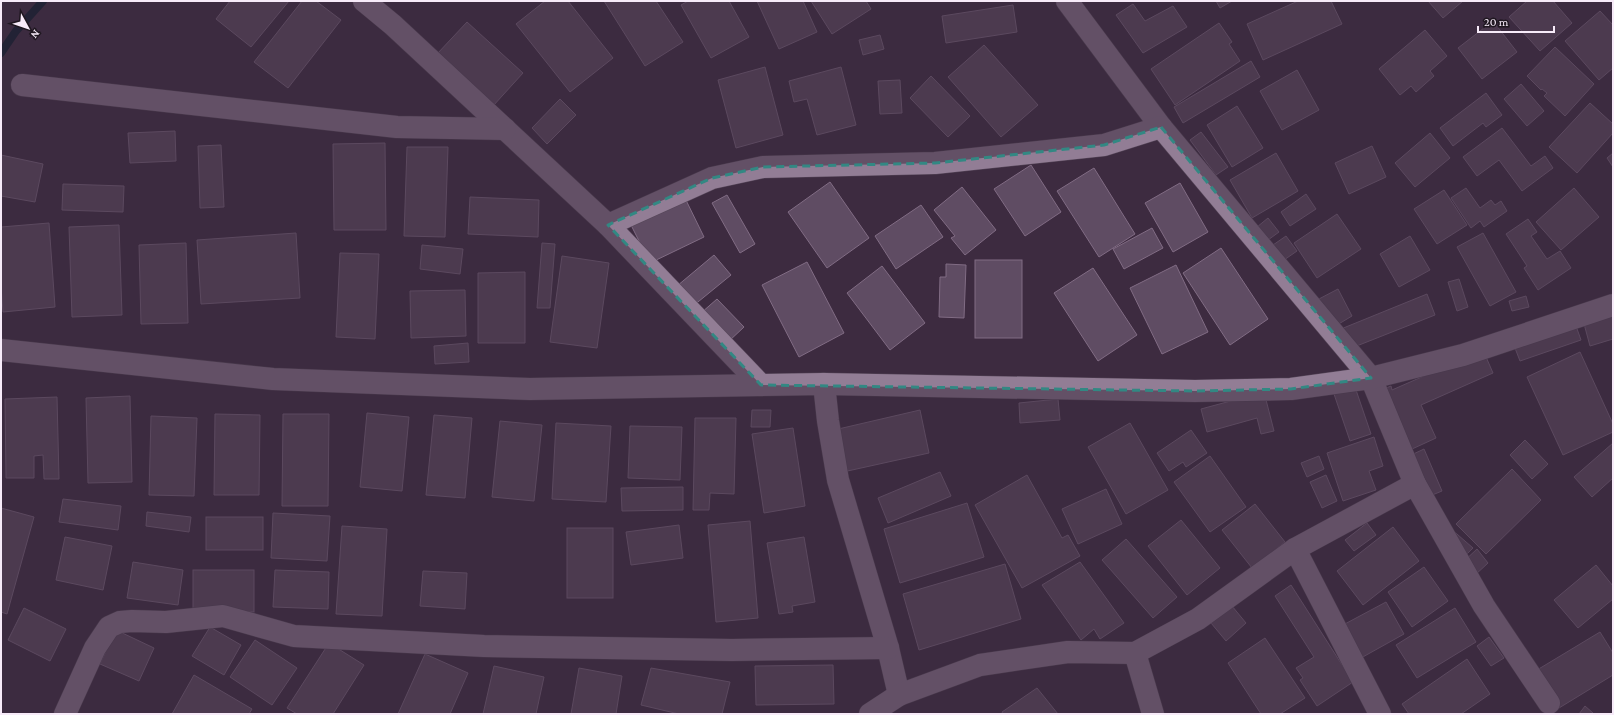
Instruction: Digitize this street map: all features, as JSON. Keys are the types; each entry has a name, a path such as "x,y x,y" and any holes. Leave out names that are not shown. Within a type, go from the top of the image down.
{"street":[{"path":"364,1 393,25 608,225 761,385"},
{"path":"1067,1 1161,127 1371,378 1415,484 1484,606 1549,703"},
{"path":"22,85 397,127 505,129"},
{"path":"608,225 712,178 763,167 935,163 1104,145 1161,127"},
{"path":"1,350 273,379 530,389 824,384 1195,391 1291,389 1371,378 1463,355 1613,305"},
{"path":"824,384 828,421 838,480 888,648 899,695"},
{"path":"870,714 899,695 980,665 1068,652 1135,653 1198,619 1294,549 1415,484"},
{"path":"1294,549 1380,714"},
{"path":"65,714 94,648 109,627 120,622 132,621 166,622 223,616 294,636 484,646 732,650 888,648"},
{"path":"1135,653 1153,714"}],"highlighted area":[{"path":"1161,127 1371,378 1291,389 1195,391 761,385 608,225 712,178 763,167 935,163 1104,145"}],"building":[{"path":"230,1 289,1 251,47 216,19"},
{"path":"302,1 316,1 341,20 288,88 254,62"},
{"path":"545,1 568,1 613,58 570,92 516,24"},
{"path":"604,1 656,1 683,42 645,66"},
{"path":"688,1 729,1 749,37 711,58 681,5"},
{"path":"757,1 803,1 817,32 779,49"},
{"path":"811,1 866,1 871,9 832,34"},
{"path":"1216,1 1232,1 1220,8"},
{"path":"1298,1 1331,1 1342,24 1263,60 1247,24"},
{"path":"1428,1 1463,1 1443,18"},
{"path":"1527,1 1553,1 1572,23 1540,51 1509,17"},
{"path":"1133,4 1145,21 1173,6 1187,27 1143,53 1116,15"},
{"path":"1013,5 1017,32 946,43 942,16"},
{"path":"1600,11 1613,25 1613,68 1599,80 1565,41"},
{"path":"1493,21 1517,52 1482,79 1458,48"},
{"path":"467,22 523,73 493,106 437,54"},
{"path":"1219,23 1232,42 1229,44 1240,61 1175,105 1151,69"},
{"path":"1425,30 1447,56 1430,71 1434,76 1416,92 1411,86 1400,95 1379,69"},
{"path":"880,35 884,49 863,55 859,40"},
{"path":"984,45 1038,105 1001,137 948,77"},
{"path":"1555,47 1594,84 1565,116 1544,96 1547,93 1542,89 1541,90 1527,76"},
{"path":"1251,61 1260,77 1183,123 1174,107"},
{"path":"765,67 783,135 736,148 718,80"},
{"path":"841,67 856,125 817,135 807,99 794,102 789,81"},
{"path":"1297,70 1319,110 1282,130 1260,91"},
{"path":"931,76 970,116 948,137 910,98"},
{"path":"900,80 902,113 880,114 878,81"},
{"path":"1521,84 1544,111 1527,126 1504,99"},
{"path":"1486,93 1502,115 1486,127 1483,123 1453,146 1440,128"},
{"path":"560,99 576,115 547,144 532,128"},
{"path":"1590,103 1613,124 1613,133 1577,173 1549,147"},
{"path":"1237,106 1263,148 1232,167 1207,125"},
{"path":"1502,128 1531,166 1545,156 1553,168 1522,191 1499,160 1477,176 1463,157"},
{"path":"175,131 176,161 130,163 128,133"},
{"path":"1201,132 1228,167 1216,175 1190,140"},
{"path":"1430,133 1450,158 1415,187 1395,163"},
{"path":"385,143 386,230 334,230 333,144"},
{"path":"221,145 224,207 200,208 198,146"},
{"path":"1372,146 1386,177 1349,194 1335,163"},
{"path":"407,147 448,147 445,237 404,236"},
{"path":"1276,153 1298,191 1252,218 1230,180"},
{"path":"1613,153 1613,167 1607,158"},
{"path":"1,155 43,164 35,202 1,196"},
{"path":"1031,165 1061,212 1025,236 994,189"},
{"path":"1094,168 1135,234 1099,257 1057,191"},
{"path":"830,182 869,238 827,268 788,212"},
{"path":"1180,183 1208,232 1173,252 1145,203"},
{"path":"63,184 124,186 123,212 62,210"},
{"path":"962,187 996,230 965,255 951,238 955,236 934,210"},
{"path":"1466,188 1480,208 1491,200 1495,205 1501,201 1507,211 1484,227 1480,221 1471,228 1451,198"},
{"path":"1574,188 1599,217 1561,250 1536,222"},
{"path":"1444,190 1467,225 1437,244 1414,209"},
{"path":"682,192 704,237 650,263 628,219"},
{"path":"1306,194 1316,209 1290,226 1281,212"},
{"path":"727,195 755,244 740,253 712,203"},
{"path":"470,197 539,200 538,237 468,234"},
{"path":"921,205 943,237 896,269 875,236"},
{"path":"1337,214 1361,249 1317,278 1294,243"},
{"path":"1268,218 1279,232 1268,240 1257,227"},
{"path":"1528,219 1537,232 1531,236 1547,259 1560,251 1571,268 1538,290 1524,268 1527,266 1506,234"},
{"path":"49,223 55,307 3,312 1,286 1,227"},
{"path":"119,225 122,315 72,317 69,227"},
{"path":"1152,228 1163,248 1124,269 1113,249"},
{"path":"296,233 300,298 201,304 197,240"},
{"path":"1483,233 1516,292 1490,306 1457,247"},
{"path":"1286,236 1297,251 1284,260 1273,245"},
{"path":"1410,236 1430,270 1399,287 1380,254"},
{"path":"186,243 188,323 141,324 139,245"},
{"path":"542,243 555,244 550,308 537,308"},
{"path":"422,245 463,249 460,274 420,269"},
{"path":"1221,248 1268,319 1230,345 1183,273"},
{"path":"340,253 379,254 375,339 336,337"},
{"path":"714,255 731,275 693,306 677,286"},
{"path":"562,256 609,263 597,348 550,342"},
{"path":"975,260 1022,260 1022,338 975,338"},
{"path":"807,262 844,333 799,357 762,285"},
{"path":"946,264 966,265 964,318 939,317 940,277 946,277"},
{"path":"1176,265 1208,332 1162,354 1130,288"},
{"path":"882,266 925,323 890,350 847,293"},
{"path":"1093,268 1137,335 1098,361 1054,293"},
{"path":"525,272 525,343 478,343 478,273"},
{"path":"1459,279 1468,307 1457,311 1448,282"},
{"path":"1338,289 1352,316 1332,328 1317,300"},
{"path":"465,290 466,336 411,338 410,291"},
{"path":"1427,294 1435,315 1344,351 1336,331"},
{"path":"1526,296 1529,307 1512,311 1509,301"},
{"path":"717,299 744,327 728,342 701,313"},
{"path":"1613,311 1613,339 1590,346 1583,320"},
{"path":"1576,326 1581,340 1520,361 1515,348"},
{"path":"468,343 469,362 435,364 434,346"},
{"path":"1483,350 1493,373 1421,405 1436,438 1399,455 1372,394 1391,386 1392,390"},
{"path":"1580,352 1613,424 1613,432 1563,455 1527,377"},
{"path":"1355,387 1371,434 1350,441 1334,394"},
{"path":"1264,392 1274,431 1261,434 1257,418 1207,432 1201,409"},
{"path":"130,396 132,482 88,483 86,398"},
{"path":"57,397 59,479 44,479 43,455 34,456 34,478 6,478 5,399"},
{"path":"1058,399 1060,420 1020,423 1019,403"},
{"path":"752,410 771,410 770,427 751,427"},
{"path":"920,410 929,453 843,472 834,430"},
{"path":"367,413 409,417 402,491 360,487"},
{"path":"215,414 260,415 259,495 214,495"},
{"path":"283,414 329,414 328,506 282,506"},
{"path":"434,415 472,418 465,498 426,495"},
{"path":"151,416 197,418 194,496 149,495"},
{"path":"695,418 736,418 734,494 710,493 709,510 693,510"},
{"path":"500,421 542,425 534,501 492,497"},
{"path":"556,423 611,426 606,502 552,499"},
{"path":"1130,423 1168,490 1126,514 1088,447"},
{"path":"630,426 682,427 680,480 628,478"},
{"path":"793,428 805,506 764,513 752,434"},
{"path":"1191,430 1207,453 1186,467 1183,462 1169,471 1157,453"},
{"path":"1374,437 1383,466 1369,471 1376,490 1343,501 1327,453"},
{"path":"1525,440 1548,464 1532,479 1510,455"},
{"path":"1613,443 1613,478 1592,497 1574,477"},
{"path":"1424,449 1442,491 1425,498 1407,457"},
{"path":"1210,456 1246,507 1210,532 1174,482"},
{"path":"1319,456 1324,469 1307,477 1301,463"},
{"path":"1512,469 1541,500 1486,554 1456,524"},
{"path":"940,472 951,496 888,523 878,498"},
{"path":"1027,475 1062,538 1068,535 1080,556 1022,588 975,505"},
{"path":"1326,475 1337,501 1322,508 1310,482"},
{"path":"683,487 683,510 622,511 621,488"},
{"path":"1106,489 1122,524 1078,544 1062,509"},
{"path":"63,499 121,506 118,530 59,522"},
{"path":"967,503 984,557 900,583 884,529"},
{"path":"1255,504 1285,542 1252,568 1222,530"},
{"path":"1,508 34,517 7,614 1,612"},
{"path":"147,512 191,517 189,532 146,526"},
{"path":"273,513 330,516 327,561 271,558"},
{"path":"206,517 263,517 263,550 206,550"},
{"path":"1181,520 1220,568 1187,595 1148,546"},
{"path":"750,521 758,618 716,622 708,525"},
{"path":"1367,523 1376,535 1354,551 1345,540"},
{"path":"679,525 683,558 631,565 626,532"},
{"path":"342,526 387,529 382,616 336,614"},
{"path":"1393,527 1419,561 1363,605 1337,571"},
{"path":"567,528 613,528 613,598 567,598"},
{"path":"1450,528 1473,548 1463,558"},
{"path":"65,537 112,546 103,590 56,580"},
{"path":"804,537 815,602 792,606 793,612 779,614 767,543"},
{"path":"1126,539 1177,597 1153,618 1102,560"},
{"path":"1477,549 1488,563 1474,576 1462,563"},
{"path":"133,562 183,570 178,605 127,598"},
{"path":"1080,562 1124,623 1100,639 1094,629 1081,640 1042,585"},
{"path":"1005,564 1021,619 919,650 903,594"},
{"path":"1596,565 1613,586 1613,599 1578,628 1554,600"},
{"path":"1424,567 1448,601 1412,627 1388,592"},
{"path":"193,570 254,570 254,612 193,612"},
{"path":"275,570 329,572 328,609 273,607"},
{"path":"423,571 467,573 465,609 420,606"},
{"path":"1291,585 1353,682 1317,706 1300,680 1303,678 1296,668 1314,657 1275,596"},
{"path":"1386,602 1404,634 1361,658 1343,625"},
{"path":"1232,606 1246,623 1226,641 1211,623"},
{"path":"24,608 66,629 50,661 8,640"},
{"path":"1455,608 1476,642 1417,678 1396,645"},
{"path":"210,627 241,645 224,675 192,656"},
{"path":"116,630 154,648 139,681 100,664"},
{"path":"1600,632 1613,653 1613,675 1559,708 1537,670"},
{"path":"1489,637 1504,658 1491,666 1477,646"},
{"path":"1265,638 1305,698 1280,714 1261,714 1228,663"},
{"path":"255,640 297,668 272,705 230,677"},
{"path":"329,643 364,665 333,714 297,714 287,708"},
{"path":"425,654 468,673 450,714 398,714"},
{"path":"1467,659 1490,694 1461,714 1409,714 1402,704"},
{"path":"833,665 834,704 756,705 755,666"},
{"path":"494,666 544,677 536,714 483,714"},
{"path":"579,668 622,676 616,714 571,714"},
{"path":"651,668 730,682 722,714 679,714 641,705"},
{"path":"194,675 252,709 249,714 172,714"},
{"path":"1037,688 1058,714 1003,714 1002,712"},
{"path":"1585,706 1593,713 1594,714 1579,714"}],"waterway":[{"path":"1,53 16,31 43,1"}]}
